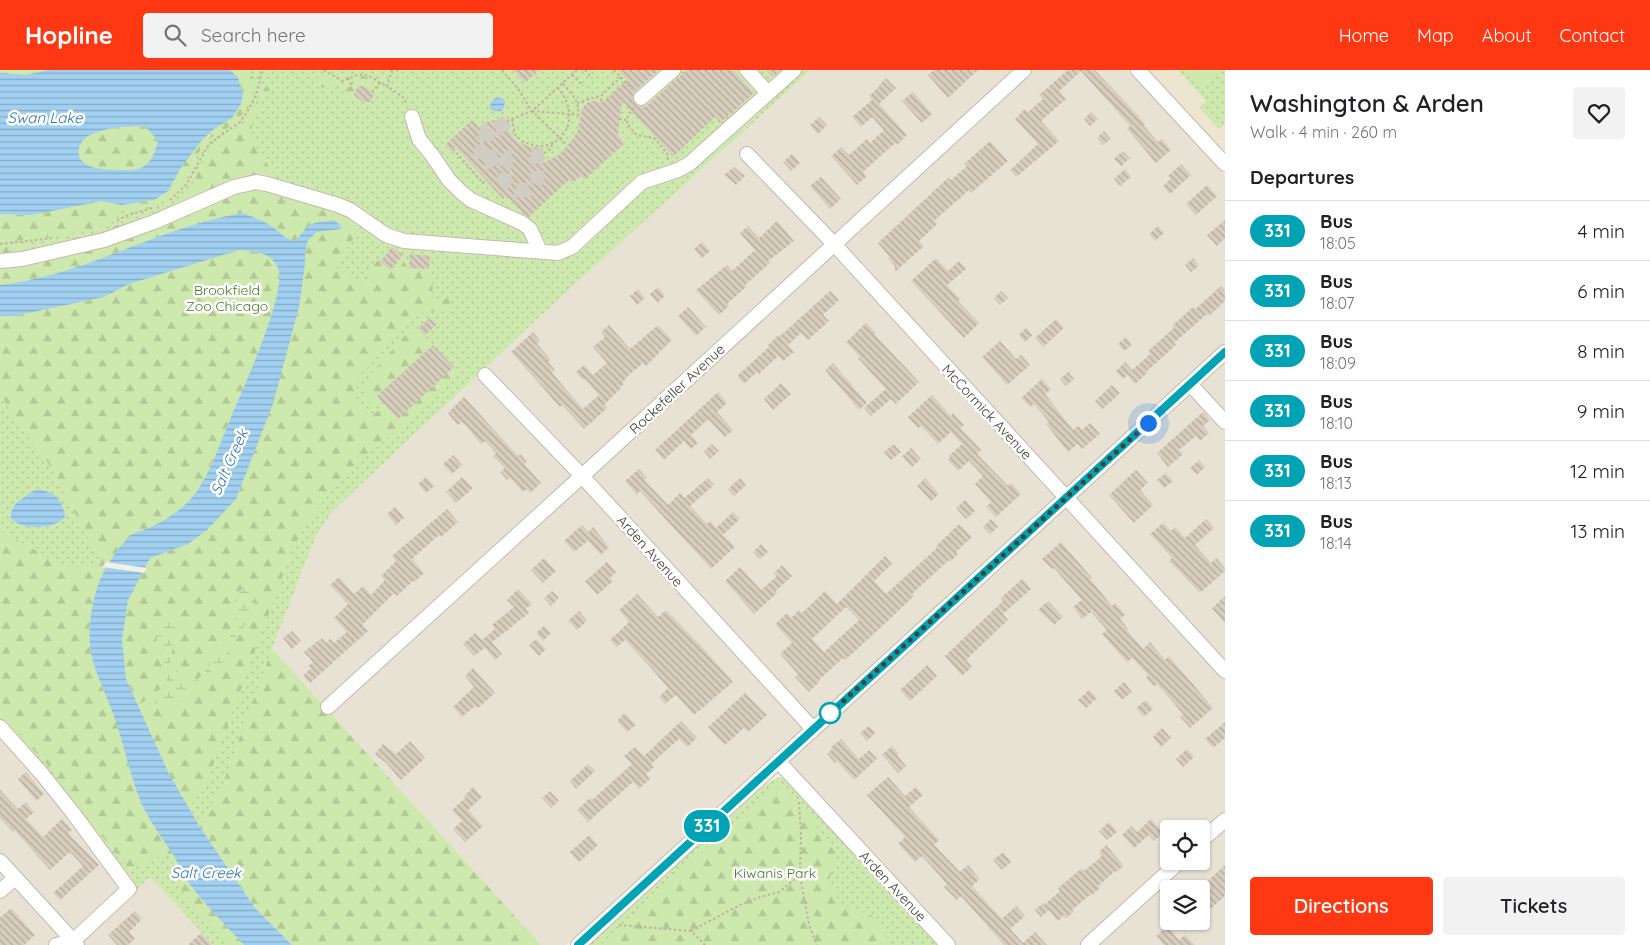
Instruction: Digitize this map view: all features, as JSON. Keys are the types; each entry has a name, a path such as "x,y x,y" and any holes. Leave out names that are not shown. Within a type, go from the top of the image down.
{"street":[{"path":"641,98 673,70"},
{"path":"748,70 768,93"},
{"path":"0,261 22,259 104,240 154,222 234,187 256,182 338,205 350,210 386,236 404,241 558,253 572,247 636,186 651,178 678,170 689,164 794,70"},
{"name":"Rockefeller Avenue","path":"328,707 1024,70"},
{"path":"1138,70 1225,164"},
{"path":"412,117 419,138 449,180 471,200 522,223 530,229 540,251"},
{"name":"McCormick Avenue","path":"747,154 834,244 1225,672"},
{"path":"578,945 1225,352"},
{"name":"Arden Avenue","path":"485,375 582,476 813,729"},
{"path":"1190,384 1225,422"},
{"path":"0,727 67,805 129,889 74,944 56,945"},
{"name":"Arden Avenue","path":"778,761 948,945"},
{"path":"1210,834 1225,820"},
{"path":"0,861 74,944"},
{"path":"1088,945 1170,870"},
{"path":"0,892 15,878"}],"path":[{"path":"169,201 186,185 209,144 243,118 259,89 261,70"},
{"path":"324,70 342,80 356,73 367,74 404,98 412,117"},
{"path":"387,86 392,70"},
{"path":"502,70 518,89 532,111 567,145"},
{"path":"507,122 532,111 578,70"},
{"path":"585,70 592,78"},
{"path":"614,70 625,81"},
{"path":"572,75 583,86"},
{"path":"577,103 602,95 621,77"},
{"path":"348,78 352,86"},
{"path":"372,92 380,83"},
{"path":"532,111 579,115 577,103 573,95 562,84"},
{"path":"512,119 515,135 523,142 538,145 553,142 560,138 569,124 570,115 566,99 558,88"},
{"path":"601,101 602,95"},
{"path":"641,98 643,100 628,115 627,124 635,134 654,138 667,153 671,172"},
{"path":"578,107 582,109"},
{"path":"619,120 627,120"},
{"path":"544,153 551,149 553,142"},
{"path":"453,149 483,183 486,180"},
{"path":"112,225 125,216 153,208"},
{"path":"0,244 56,237"},
{"path":"799,799 801,834 800,875 809,926 817,945"},
{"path":"614,925 691,931 740,905 779,892 800,875"},
{"path":"691,931 705,945"}],"shaded area":[{"path":"811,70 1128,70 1225,175 1225,945 956,945 780,754 566,945 541,945 272,649 316,536 333,511 562,296"},
{"path":"1147,70 1225,70 1225,155"},
{"path":"0,713 132,893 150,877 213,945 0,945"}],"green space":[{"name":"Brookfield Zoo Chicago","path":"0,70 811,70 562,296 333,511 316,536 272,649 541,945 292,945 255,908 200,827 171,851 191,885 244,945 213,945 150,877 137,889 40,765 0,720"},
{"path":"0,70 49,70 26,75 0,73"},
{"path":"230,70 242,70 257,80 248,104 238,120 205,144 180,188 174,194 151,206 116,211 116,219 101,229 0,243 0,214 31,215 102,201 121,205 154,200 168,191 182,166 202,140 214,129 232,118 243,94 238,78"},
{"path":"1178,70 1225,70 1225,124 1219,129 1199,107 1206,101"},
{"path":"1187,70 1212,70 1217,75 1203,88"},
{"path":"325,72 333,79 334,90 321,87 316,79"},
{"path":"359,75 371,78 373,85 371,90 364,86 358,86 354,94 357,98 348,99 343,92 344,83 349,87 355,85 355,77"},
{"path":"266,85 270,90 256,111 252,136 259,151 278,180 259,177 242,180 226,185 184,206 141,224 104,236 18,255 0,256 0,248 27,246 105,233 117,225 175,204 190,192 197,173 212,145 244,123"},
{"path":"137,126 146,127 158,141 151,159 143,167 132,170 107,170 86,165 81,161 79,146 88,136 106,130"},
{"path":"260,188 325,208 350,219 362,227 334,265 360,285 378,260 391,270 401,257 409,270 432,271 433,298 451,299 446,311 424,312 411,320 358,378 356,384 357,399 367,411 372,414 387,407 398,419 454,367 460,374 342,478 309,520 293,548 208,779 189,808 169,774 126,679 122,640 128,600 150,558 188,544 207,530 236,499 273,404 299,307 308,240 317,232 339,229 303,232 300,238 294,241 284,237 275,228 230,215 166,234 65,272 17,283 0,285 0,267 21,266 71,253 231,192"},
{"path":"239,250 257,252 268,256 277,265 280,274 269,322 248,377 208,471 197,491 169,517 152,527 138,531 98,585 92,604 89,631 94,668 114,715 124,746 182,871 191,885 244,945 226,945 173,878 174,866 168,853 128,870 50,768 0,713 0,531 41,553 60,567 99,567 100,561 49,464 18,425 0,393 0,316 14,316 104,297 129,284"},
{"path":"413,326 431,347 377,396 381,401 372,404 366,398 362,385"},
{"path":"248,585 254,589 254,610 219,669 174,708 161,703 149,706 141,711 139,705 167,684 160,652 156,645 158,624 164,617 171,615 175,619 171,663 182,677 189,682 198,679 209,667 211,659 235,631 234,598"},
{"path":"272,649 541,945 292,945 255,908 200,827 222,786"},
{"name":"Kiwanis Park","path":"779,777 789,780 941,945 589,945 766,784"},
{"name":"Kiwanis Park","path":"780,786 795,798 837,854 829,881 841,905 873,916 892,945 600,945 767,793"}],"water":[{"name":"Swan Lake","path":"49,70 230,70 238,78 243,94 241,104 232,118 214,129 202,140 182,166 168,191 154,200 121,205 102,201 31,215 0,214 0,73 26,75","holes":["118,127 146,127 158,141 151,159 141,168 135,170 107,170 86,165 81,161 79,148 86,137"]},
{"path":"495,98 505,100 504,108 501,111 491,110 490,108 491,102"},
{"name":"Salt Creek","path":"242,213 266,223 294,241 306,228 317,223 334,220 341,226 340,229 317,232 308,240 299,307 273,404 236,499 207,530 188,544 150,558 128,600 122,640 126,679 169,774 200,827 255,908 292,945 244,945 188,882 140,800 117,725 93,662 89,636 97,588 106,568 119,548 130,536 159,523 184,506 194,496 208,473 270,318 279,280 278,268 271,259 262,253 239,250 129,284 104,297 14,316 0,316 0,285 31,280 61,272 181,229"},
{"path":"35,490 47,491 56,497 62,505 65,517 53,524 38,527 22,525 11,518 12,509 15,505"}],"pier":[{"path":"106,562 147,568 144,573 102,567"}],"building":[{"path":"513,70 539,70 525,83"},
{"path":"618,70 659,70 633,93 633,100 639,106 645,107 687,70 733,70 754,93 720,123 715,117 673,157 622,100 618,135 625,143 584,180 581,176 572,183 569,180 529,217 507,196 503,199 455,147 451,151 445,145 472,120 479,127 488,121 503,119 509,123 509,132 517,141 529,147 543,148 545,162 559,155 573,139 578,130 582,109 587,103 592,101 603,102 627,80"},
{"path":"766,70 781,70 773,77"},
{"path":"934,70 978,70 948,98 928,75"},
{"path":"1068,70 1095,70 1133,110 1158,142 1162,139 1171,150 1156,163 1127,129 1130,126 1081,71 1059,91 1066,99 1041,121 1059,141 1016,177 1010,170 1038,144 1015,119 1025,109 1028,112 1043,99 1039,95"},
{"path":"886,78 896,88 879,104 907,135 897,145 895,143 863,172 867,176 857,185 831,156 841,147 849,155 867,139 870,143 884,130 872,117 861,127 852,117 872,100 869,96"},
{"path":"358,86 364,86 374,94 370,102 364,102 354,94"},
{"path":"913,92 932,114 922,123 902,101"},
{"path":"1091,112 1098,119 1090,126 1084,119"},
{"path":"819,117 827,125 818,134 810,125"},
{"path":"1104,131 1111,139 1103,145 1097,138"},
{"path":"990,141 1008,161 971,193 969,190 934,221 937,224 919,241 924,246 895,272 895,267 888,258 890,257 878,243 948,178 951,180 967,166 964,164"},
{"path":"1123,151 1130,158 1121,166 1114,159"},
{"path":"792,154 800,163 791,171 783,162"},
{"path":"1181,164 1191,175 1170,194 1163,186 1171,179 1168,176"},
{"path":"734,167 745,176 736,185 724,175"},
{"path":"1125,169 1131,177 1120,186 1114,179"},
{"path":"821,177 841,199 830,209 810,186"},
{"path":"1207,185 1217,196 1196,215 1186,204"},
{"path":"1225,220 1225,238 1217,246 1207,235"},
{"path":"777,221 794,241 768,261 770,263 745,285 746,287 727,304 729,306 719,315 696,290 727,265 732,271 755,250 740,233 748,226 759,238"},
{"path":"1158,226 1164,233 1155,241 1149,234"},
{"path":"702,242 710,251 702,258 694,249"},
{"path":"392,247 403,255 391,270 380,262"},
{"path":"410,254 430,256 429,269 409,268"},
{"path":"936,258 948,271 959,261 966,269 947,285 960,299 958,301 979,323 964,338 911,281"},
{"path":"1193,258 1199,266 1191,272 1185,265"},
{"path":"1221,286 1225,291 1225,301 1174,343 1176,345 1135,384 1127,375 1123,379 1116,371 1125,362 1132,370 1150,354 1148,351 1174,328 1172,326"},
{"path":"658,287 665,296 657,303 650,294"},
{"path":"638,289 645,298 637,305 630,296"},
{"path":"830,291 839,300 823,315 829,321 808,340 801,333 788,345 794,352 783,361 778,356 759,374 757,372 744,384 737,376 769,347 768,345"},
{"path":"1001,291 1008,298 1000,305 994,298"},
{"path":"688,307 706,327 696,336 678,316"},
{"path":"430,318 436,325 425,335 418,328"},
{"path":"1056,319 1064,328 1043,347 1035,338"},
{"path":"866,323 919,382 896,404 891,399 871,416 864,408 886,389 846,342"},
{"path":"609,325 630,349 658,325 672,340 646,366 643,363 629,375 622,383 624,384 621,388 604,405 607,408 584,429 562,405 560,407 511,352 533,332 540,341 537,344 551,360 548,362 555,370 552,373 583,409 599,395 576,372 584,365 593,375 607,363 593,347 605,337 601,332"},
{"path":"1026,328 1033,335 1025,342 1019,335"},
{"path":"1126,337 1132,345 1124,351 1118,344"},
{"path":"1000,341 1016,359 1021,355 1030,365 1007,385 982,357"},
{"path":"433,345 454,367 398,419 377,396"},
{"path":"833,363 867,403 859,410 825,370"},
{"path":"1068,372 1074,379 1066,386 1060,379"},
{"path":"1042,379 1051,389 1045,394 1073,430 1078,426 1082,430 1090,423 1100,434 1082,449 1078,444 1068,452 1046,424 1049,422 1034,404 1030,407 1021,398"},
{"path":"781,383 791,394 773,410 764,399"},
{"path":"1112,385 1120,393 1103,409 1095,401"},
{"path":"718,392 727,403 717,412 733,430 725,437 709,420 706,421 691,435 698,443 691,449 684,441 664,460 655,450"},
{"path":"932,395 951,416 953,413 964,425 960,428 981,450 977,454 1008,486 1011,483 1021,494 996,517 986,507 991,502 975,484 983,476 969,461 958,471 948,460 949,456 962,444 951,432 938,444 921,426 918,428 908,417"},
{"path":"464,397 518,456 520,454 527,462 524,464 541,483 530,493 526,489 523,492 510,478 507,480 500,472 505,468 493,456 496,453 485,441 481,444 461,422 458,425 448,413"},
{"path":"1203,412 1210,420 1203,426 1209,433 1200,441 1196,436 1179,450 1183,454 1168,467 1157,453"},
{"path":"712,444 719,451 710,459 704,451"},
{"path":"894,444 901,452 891,460 884,452"},
{"path":"911,448 921,459 912,467 902,456"},
{"path":"453,455 462,465 452,474 443,464"},
{"path":"1199,460 1205,467 1197,475 1190,468"},
{"path":"639,469 647,478 644,480 668,505 680,493 684,498 708,478 714,485 690,506 707,524 710,521 716,528 733,512 740,519 723,535 735,547 711,569 640,491 637,495 625,481"},
{"path":"1136,470 1148,483 1140,490 1153,505 1134,523 1109,495"},
{"path":"1166,473 1173,481 1164,488 1157,480"},
{"path":"426,477 434,486 426,493 418,484"},
{"path":"462,477 473,488 456,503 446,492"},
{"path":"740,478 746,485 734,496 728,489"},
{"path":"925,478 939,494 931,501 917,486"},
{"path":"965,500 975,511 966,519 956,508"},
{"path":"395,507 404,518 396,525 387,514"},
{"path":"447,509 458,522 441,537 439,535 412,559 424,573 397,596 394,593 362,625 368,631 310,683 303,676 311,668 308,666 313,662 304,652 322,638 326,643 330,639 334,643 347,632 334,618 348,604 330,585 339,577 354,594 363,586 371,595 385,580 381,576 396,561 392,556"},
{"path":"991,519 998,527 990,534 983,527"},
{"path":"1206,519 1214,528 1195,545 1211,563 1216,558 1225,568 1225,571 1200,593 1169,561 1172,558 1150,534 1163,523 1171,531 1175,527 1185,538"},
{"path":"959,524 972,537 956,552 958,554 950,562 949,560 912,594 914,596 876,632 845,660 843,658 809,692 795,677 798,674 780,654 792,643 775,624 787,613 791,618 799,610 802,613 825,591 837,604 885,556 892,564 874,581 886,594 937,548 936,546","holes":["846,607 859,620 824,652 812,639"]},
{"path":"582,525 588,532 593,527 609,547 601,555 588,541 574,552 564,541"},
{"path":"1061,542 1092,578 1090,579 1112,606 1115,603 1125,615 1120,619 1143,649 1150,642 1165,660 1169,656 1213,708 1190,728 1180,717 1183,714 1157,684 1154,686 1146,677 1148,675 1132,658 1127,662 1102,634 1107,630 1091,612 1082,619 1073,607 1082,600 1054,568 1052,569 1042,559"},
{"path":"761,544 768,552 760,559 753,552"},
{"path":"544,558 556,571 543,583 531,570"},
{"path":"607,562 616,572 610,578 613,581 597,595 585,581"},
{"path":"782,565 792,576 754,614 725,581 740,567 761,590 777,576 774,573"},
{"path":"1022,579 1031,589 1003,614 1008,620 966,660 972,667 962,676 945,656 1003,601 1001,598"},
{"path":"518,589 532,604 526,609 529,613 492,642 502,654 495,660 485,648 474,656 463,644 475,633 482,640 495,629 492,625 514,607 507,600"},
{"path":"552,591 559,598 551,606 544,598"},
{"path":"637,594 658,617 666,610 733,682 694,715 676,695 665,704 659,697 668,688 652,669 625,640 617,647 610,640 629,622 619,610"},
{"path":"1225,596 1225,623 1212,608"},
{"path":"1048,601 1063,617 1054,625 1038,610"},
{"path":"579,611 587,621 577,630 568,621"},
{"path":"544,626 551,633 543,641 536,633"},
{"path":"292,631 301,641 292,649 283,638"},
{"path":"536,639 546,649 539,656 529,645"},
{"path":"927,665 937,676 910,701 900,690"},
{"path":"473,668 495,693 478,708 475,706 462,717 453,707 474,687 465,676"},
{"path":"1124,682 1132,692 1122,700 1114,691"},
{"path":"1089,690 1097,698 1086,708 1078,700"},
{"path":"745,693 767,715 748,732 744,728 725,745 708,727"},
{"path":"1146,700 1153,709 1144,717 1136,708"},
{"path":"625,713 636,725 627,732 617,721"},
{"path":"681,721 697,738 687,747 679,739 651,764 654,767 646,774 650,779 639,789 633,782 588,822 577,810 590,798 592,800 632,764 624,756 635,747 644,756"},
{"path":"1225,722 1225,738 1213,748 1205,739"},
{"path":"869,726 875,733 867,741 860,733"},
{"path":"1162,728 1171,738 1161,747 1153,737"},
{"path":"841,739 859,759 869,750 877,759 854,780 837,761 835,763 827,754 832,749 831,747"},
{"path":"410,741 425,758 401,780 375,754 383,744 396,754"},
{"path":"892,746 906,766 898,773 882,755"},
{"path":"1187,749 1194,757 1183,767 1176,759"},
{"path":"588,764 595,771 576,789 570,781"},
{"path":"26,772 44,794 36,801 18,779"},
{"path":"888,777 905,796 916,787 923,795 909,807 939,840 934,845 960,872 968,865 980,879 972,886 1002,919 1016,906 1025,916 1010,929 1023,943 1035,932 1047,945 1004,945 961,896 957,900 944,887 947,884 922,856 915,862 898,844 905,837 867,795"},
{"path":"473,787 482,797 468,810 483,826 465,842 453,829 462,821 452,810 466,797 464,796"},
{"path":"0,790 18,809 26,802 34,812 26,819 43,837 62,819 72,830 68,833 99,865 60,900 53,893 83,866 70,852 50,870 14,830 13,832 0,818"},
{"path":"550,791 559,801 551,808 542,798"},
{"path":"1151,819 1160,830 1160,836 1154,841 1149,835 1134,848 1122,835 1131,826 1137,832"},
{"path":"1109,822 1117,832 1107,840 1099,831"},
{"path":"589,835 598,845 579,862 570,852"},
{"path":"1106,845 1124,866 1115,871 1098,886 1100,888 1072,910 1074,912 1066,918 1064,915 1058,921 1049,910 1041,917 1035,910 1060,891 1058,888 1082,868 1084,871 1102,856 1099,852"},
{"path":"1003,852 1011,862 1002,870 993,860"},
{"path":"1225,865 1225,896 1210,909 1210,880"},
{"path":"11,908 35,935 24,945 0,945 0,918"},
{"path":"135,911 142,919 129,932 135,939 128,945 117,945 108,935"},
{"path":"1163,930 1170,930 1179,940 1185,935 1195,945 1164,945 1156,936"},
{"path":"201,933 212,945 188,945"}],"tunnel":[{"path":"507,121 499,128 487,130 485,134 488,139 488,147 481,152 480,157 483,162 488,162 496,155 502,153 506,158 504,176 509,185 515,189 522,190 535,185 538,176 537,156 544,153"}],"bus line":[{"name":"331","path":"578,945 1225,352"}],"route":[{"path":"830,713 827,716 1148,423"}]}
